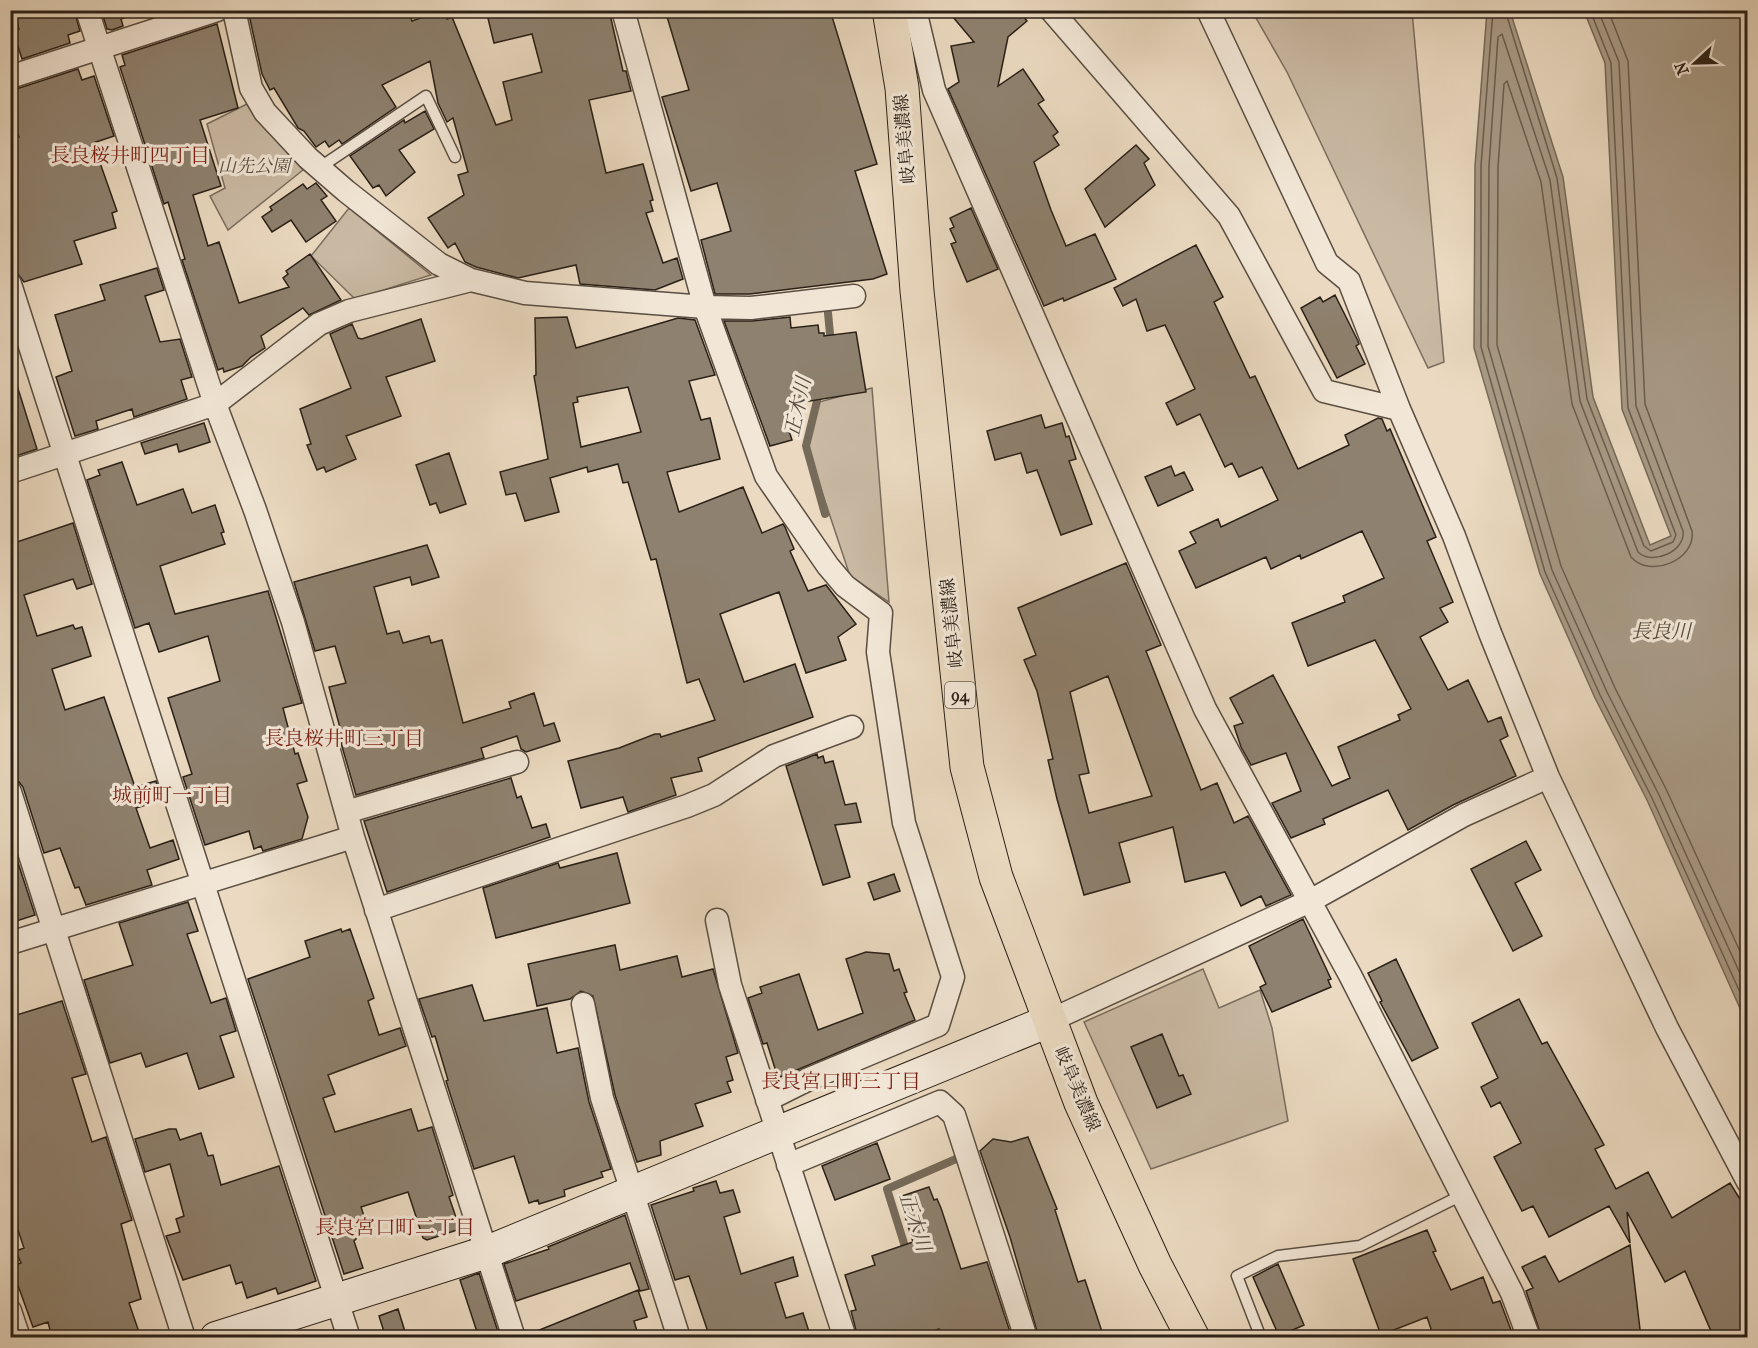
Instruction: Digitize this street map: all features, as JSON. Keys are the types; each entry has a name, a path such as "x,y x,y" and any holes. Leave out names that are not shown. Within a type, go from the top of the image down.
{"main road":[{"name":"岐阜美濃線","path":"889,10 902,88 917,291 967,767 996,877 1049,1021 1096,1134 1155,1265 1193,1338"}],"street":[{"path":"87,10 215,404 255,510 293,622 353,837 514,1338"},
{"path":"10,77 217,10"},
{"path":"234,10 251,88 265,112 319,168 439,264 471,280 525,293 705,307 751,308 854,296"},
{"path":"623,10 705,307 766,476 828,566 846,586 881,613 878,652 904,823 953,977 939,1025 809,1079 767,1100"},
{"path":"915,10 934,90 1205,709 1310,901 1462,1195 1512,1293 1529,1338"},
{"path":"1051,10 1229,216 1324,391 1399,409"},
{"path":"1208,10 1327,263 1349,281 1399,409 1454,536 1548,777 1667,1028 1748,1182"},
{"path":"10,472 215,404 319,324 349,311 471,280"},
{"path":"10,284 349,1338"},
{"path":"376,910 687,806 714,795 774,756 852,727"},
{"path":"346,812 517,762"},
{"path":"216,1338 487,1252 1049,1021 1310,901 1464,815 1548,777"},
{"path":"10,792 184,1338"},
{"path":"10,943 353,837"},
{"path":"717,920 730,985 845,1338"},
{"path":"583,1004 602,1098 679,1338"},
{"path":"788,1165 940,1102 954,1115 1026,1338"},
{"path":"10,1311 19,1338"}],"lane":[{"path":"319,168 426,96 455,157"},
{"path":"1261,1338 1237,1276 1278,1256 1360,1246 1462,1195"}],"green space":[{"path":"1252,11 1412,11 1444,362 1428,368 1287,72"},
{"name":"山先公園","path":"247,104 303,170 228,230 210,196 225,188 207,124"},
{"path":"349,208 431,275 355,299 311,256"},
{"path":"872,388 889,602 850,576 807,447 819,402"},
{"path":"1203,969 1219,1008 1260,990 1272,1028 1288,1121 1151,1169 1084,1022"}],"water":[{"name":"長良川","path":"1487,11 1510,11 1563,177 1593,397 1650,545 1671,536 1622,409 1605,63 1584,11 1747,11 1747,1024 1647,800 1595,698 1540,574 1474,348 1475,166"}],"building":[{"path":"13,10 74,10 80,31 68,35 70,43 22,59 13,31 19,29"},
{"path":"101,10 131,10 132,15 121,19 123,26 112,30 107,29"},
{"path":"248,10 392,10 395,16 408,10 412,21 443,10 447,19 452,17 496,125 512,120 503,82 542,72 532,34 494,43 486,10 609,10 623,71 626,71 631,91 589,100 606,173 643,164 653,200 650,201 653,211 646,213 663,263 677,258 683,279 655,290 580,284 576,265 518,278 465,262 455,243 448,248 428,218 464,195 458,175 468,172 453,118 447,122 438,103 430,61 382,85 396,107 342,144 339,140 329,147 325,141 316,147 304,131 298,128 274,88 270,90 262,74"},
{"path":"665,10 830,10 877,164 855,171 887,274 873,279 750,294 715,294 701,240 731,231 717,183 691,191 662,97 689,90"},
{"path":"947,10 1018,10 1027,21 1008,37 998,86 1023,69 1044,100 1038,104 1058,132 1053,136 1059,145 1034,162 1051,210 1066,246 1095,234 1116,279 1064,301 1063,298 1044,306 948,89 959,82 951,46 974,42"},
{"path":"217,24 238,108 200,120 221,186 193,195 208,246 219,242 239,303 289,287 283,278 288,274 286,271 310,254 341,300 309,315 303,308 261,336 265,348 242,366 224,372 223,368 218,370 182,260 185,259 168,202 164,204 120,67 125,65 122,55"},
{"path":"78,69 82,80 94,76 114,136 93,143 117,211 112,213 116,228 74,241 82,264 24,282 17,273 10,247 10,140 19,137 10,112 10,91"},
{"path":"425,111 434,129 399,150 415,172 386,196 379,185 373,188 350,156 404,120 405,123"},
{"path":"1136,145 1149,159 1144,163 1155,185 1105,227 1085,189"},
{"path":"316,183 327,196 321,200 336,221 306,242 291,220 272,232 262,217 272,210 270,207 303,184 307,189"},
{"path":"971,208 998,269 967,282 951,244 956,242 950,229 954,227 950,218"},
{"path":"1196,245 1223,297 1214,302 1250,378 1255,376 1298,469 1349,445 1345,435 1378,418 1382,419 1387,431 1390,429 1436,537 1427,541 1453,602 1440,608 1448,622 1420,637 1448,690 1468,680 1488,722 1501,717 1508,736 1500,740 1516,776 1453,805 1408,830 1388,790 1323,819 1325,824 1291,838 1272,803 1301,791 1286,753 1251,765 1241,747 1234,726 1243,723 1230,698 1273,675 1332,786 1350,778 1338,747 1400,720 1398,715 1411,709 1375,640 1308,666 1292,623 1345,602 1343,596 1384,578 1362,531 1301,559 1300,555 1271,569 1266,557 1196,588 1179,551 1196,543 1190,532 1218,519 1221,527 1278,500 1262,467 1239,477 1232,463 1225,467 1200,414 1177,425 1166,403 1195,389 1165,325 1147,331 1136,299 1123,306 1114,288"},
{"path":"157,268 164,290 145,296 160,342 180,339 192,377 181,380 187,399 134,417 132,409 96,421 98,429 75,436 56,377 72,371 55,315 105,300 100,285"},
{"path":"1335,295 1358,341 1359,344 1356,346 1365,364 1337,378 1301,308 1320,297 1323,302"},
{"path":"567,317 576,348 678,318 695,320 715,375 689,381 701,420 710,418 720,459 667,472 679,512 743,487 762,533 783,524 785,527 794,549 790,551 808,591 826,585 856,624 838,637 846,660 806,673 779,592 720,614 744,682 795,664 813,717 698,758 702,771 671,778 676,795 628,812 623,797 581,808 568,761 619,748 655,734 660,734 661,737 715,720 699,679 687,683 656,559 651,560 628,482 623,483 618,464 588,472 587,467 550,478 559,512 525,521 516,493 506,495 500,472 548,459 534,376 536,375 535,318","holes":["628,387 641,432 581,447 573,403 578,402 577,397"]},
{"path":"790,317 791,328 818,325 819,333 824,333 824,336 856,332 866,392 791,404 794,412 789,414 795,429 789,431 792,440 770,446 724,321"},
{"path":"421,319 435,361 386,377 401,416 346,436 356,459 326,472 324,467 317,470 307,445 311,444 300,409 351,388 330,334 352,324 358,338 362,339"},
{"path":"10,379 15,379 37,449 10,458"},
{"path":"1041,415 1045,428 1062,423 1066,437 1069,436 1076,459 1069,461 1092,524 1061,535 1037,470 1027,473 1021,453 995,460 987,431"},
{"path":"204,423 210,442 179,452 177,444 145,454 141,443"},
{"path":"449,453 466,504 440,513 436,503 430,505 416,465"},
{"path":"122,462 137,505 183,489 192,513 215,505 224,532 221,533 225,544 160,566 175,614 268,591 302,703 283,708 295,754 298,753 307,781 297,784 308,817 302,839 263,851 261,846 254,849 249,831 205,845 183,777 192,774 168,698 220,681 208,636 159,652 149,623 135,628 87,480 100,475 98,470"},
{"path":"1171,466 1175,476 1184,472 1193,490 1158,506 1145,477"},
{"path":"73,523 92,584 77,589 73,579 24,595 37,636 73,625 75,629 82,627 91,656 52,669 65,710 104,697 135,787 156,781 162,800 136,808 150,848 173,840 179,859 147,870 152,885 86,905 79,887 75,888 60,848 44,853 23,787 19,782 10,779 10,550 15,548 14,543"},
{"path":"427,545 439,577 412,585 410,577 374,587 387,634 399,631 403,643 429,636 431,643 442,640 463,723 511,708 509,702 534,693 544,726 554,723 560,741 526,752 521,749 517,736 481,748 484,758 356,795 339,736 342,735 329,687 346,683 335,646 315,651 294,582"},
{"path":"1126,563 1161,645 1146,651 1201,790 1217,783 1234,823 1248,816 1291,895 1266,906 1261,896 1241,906 1225,872 1185,882 1173,827 1119,843 1130,882 1084,895 1048,760 1053,759 1037,691 1024,660 1036,655 1018,608","holes":["1108,676 1152,796 1089,813 1079,775 1089,773 1070,692"]},
{"path":"817,754 818,758 823,756 825,763 833,761 845,805 856,803 861,822 835,825 850,877 823,885 786,766"},
{"path":"511,778 517,798 521,796 532,828 546,824 550,837 387,892 364,821"},
{"path":"10,838 35,915 10,923"},
{"path":"1526,841 1541,870 1515,883 1542,936 1513,951 1471,869"},
{"path":"617,853 630,903 496,938 483,888 558,863 560,868"},
{"path":"894,874 900,891 874,900 868,883"},
{"path":"188,902 198,931 187,934 211,1003 226,998 236,1031 220,1036 234,1077 199,1089 187,1053 146,1067 141,1053 110,1063 84,980 133,965 119,923"},
{"path":"1303,919 1331,979 1328,980 1331,987 1272,1012 1260,987 1266,984 1249,946"},
{"path":"341,929 342,932 350,929 374,998 368,1001 379,1035 400,1028 406,1046 328,1075 335,1094 323,1098 335,1132 411,1109 418,1131 432,1127 453,1195 449,1197 460,1229 427,1240 423,1238 408,1192 361,1207 366,1222 357,1226 360,1235 354,1241 363,1268 344,1274 248,979 310,957 305,941"},
{"path":"615,945 620,970 677,956 682,977 713,969 738,1053 726,1057 733,1080 727,1082 731,1092 695,1104 703,1126 660,1141 661,1155 637,1162 615,1095 593,996 581,991 570,999 537,1006 528,964"},
{"path":"866,952 889,954 894,971 899,969 907,992 904,993 915,1020 778,1078 767,1043 763,1044 748,998 762,993 760,987 799,974 818,1030 863,1013 846,959"},
{"path":"1396,959 1438,1048 1412,1061 1380,1002 1382,1001 1368,973"},
{"path":"472,985 484,1021 547,1008 557,1053 578,1048 589,1102 611,1169 601,1172 603,1177 564,1190 565,1196 539,1204 538,1200 529,1203 514,1156 474,1169 446,1081 448,1080 435,1036 432,1037 419,999"},
{"path":"1519,999 1542,1044 1547,1042 1604,1145 1595,1149 1616,1189 1648,1172 1672,1218 1730,1183 1748,1212 1748,1338 1714,1338 1685,1271 1665,1282 1627,1212 1630,1243 1609,1206 1549,1237 1533,1206 1522,1211 1494,1157 1521,1143 1500,1102 1491,1107 1481,1087 1498,1078 1472,1023"},
{"path":"62,1001 86,1074 72,1078 92,1142 106,1137 132,1220 121,1224 141,1299 129,1303 141,1338 52,1338 48,1322 33,1327 11,1266 21,1263 16,1251 24,1248 10,1206 10,1017"},
{"path":"1162,1034 1179,1076 1183,1075 1191,1094 1157,1108 1131,1047"},
{"path":"176,1129 180,1140 201,1133 208,1156 213,1155 221,1185 279,1166 316,1281 278,1294 276,1288 247,1298 242,1282 236,1284 230,1265 183,1280 166,1236 180,1232 176,1219 184,1216 170,1164 145,1172 135,1139"},
{"path":"1028,1137 1057,1209 1055,1210 1078,1282 1085,1280 1104,1338 1039,1338 1010,1237 980,1151 993,1139 1011,1142"},
{"path":"877,1143 890,1179 835,1200 822,1166"},
{"path":"716,1181 720,1193 733,1190 740,1212 724,1217 741,1274 793,1257 798,1276 775,1283 786,1318 803,1313 811,1338 710,1338 689,1276 675,1280 651,1205"},
{"path":"929,1187 934,1200 937,1199 941,1208 961,1269 987,1262 1012,1338 944,1338 939,1329 913,1338 858,1338 851,1311 856,1310 845,1275 875,1265 872,1256 913,1242 899,1197"},
{"path":"625,1215 649,1289 640,1291 630,1263 516,1301 504,1264 549,1249 548,1247"},
{"path":"1427,1230 1436,1251 1433,1252 1451,1290 1483,1277 1493,1303 1500,1301 1514,1338 1434,1338 1427,1317 1381,1335 1353,1259"},
{"path":"1630,1245 1641,1338 1542,1338 1526,1291 1533,1288 1522,1267 1545,1256 1559,1282"},
{"path":"1278,1264 1304,1325 1279,1336 1253,1277"},
{"path":"479,1273 500,1338 479,1338 460,1280"},
{"path":"638,1290 647,1317 634,1321 639,1338 527,1338 527,1335"},
{"path":"398,1309 407,1338 386,1338 379,1316"}],"waterway":[{"name":"正木川","path":"828,313 831,344"},
{"name":"正木川","path":"818,389 806,446 825,514"},
{"name":"正木川","path":"907,1253 887,1189 956,1159"},
{"name":"正木川","path":"930,1324 934,1338"}],"district":[{"name":"長良桜井町四丁目","path":"130,155"},
{"name":"長良桜井町三丁目","path":"344,738"},
{"name":"城前町一丁目","path":"172,795"},
{"name":"長良宮口町三丁目","path":"841,1081"},
{"name":"長良宮口町二丁目","path":"395,1227"}]}
